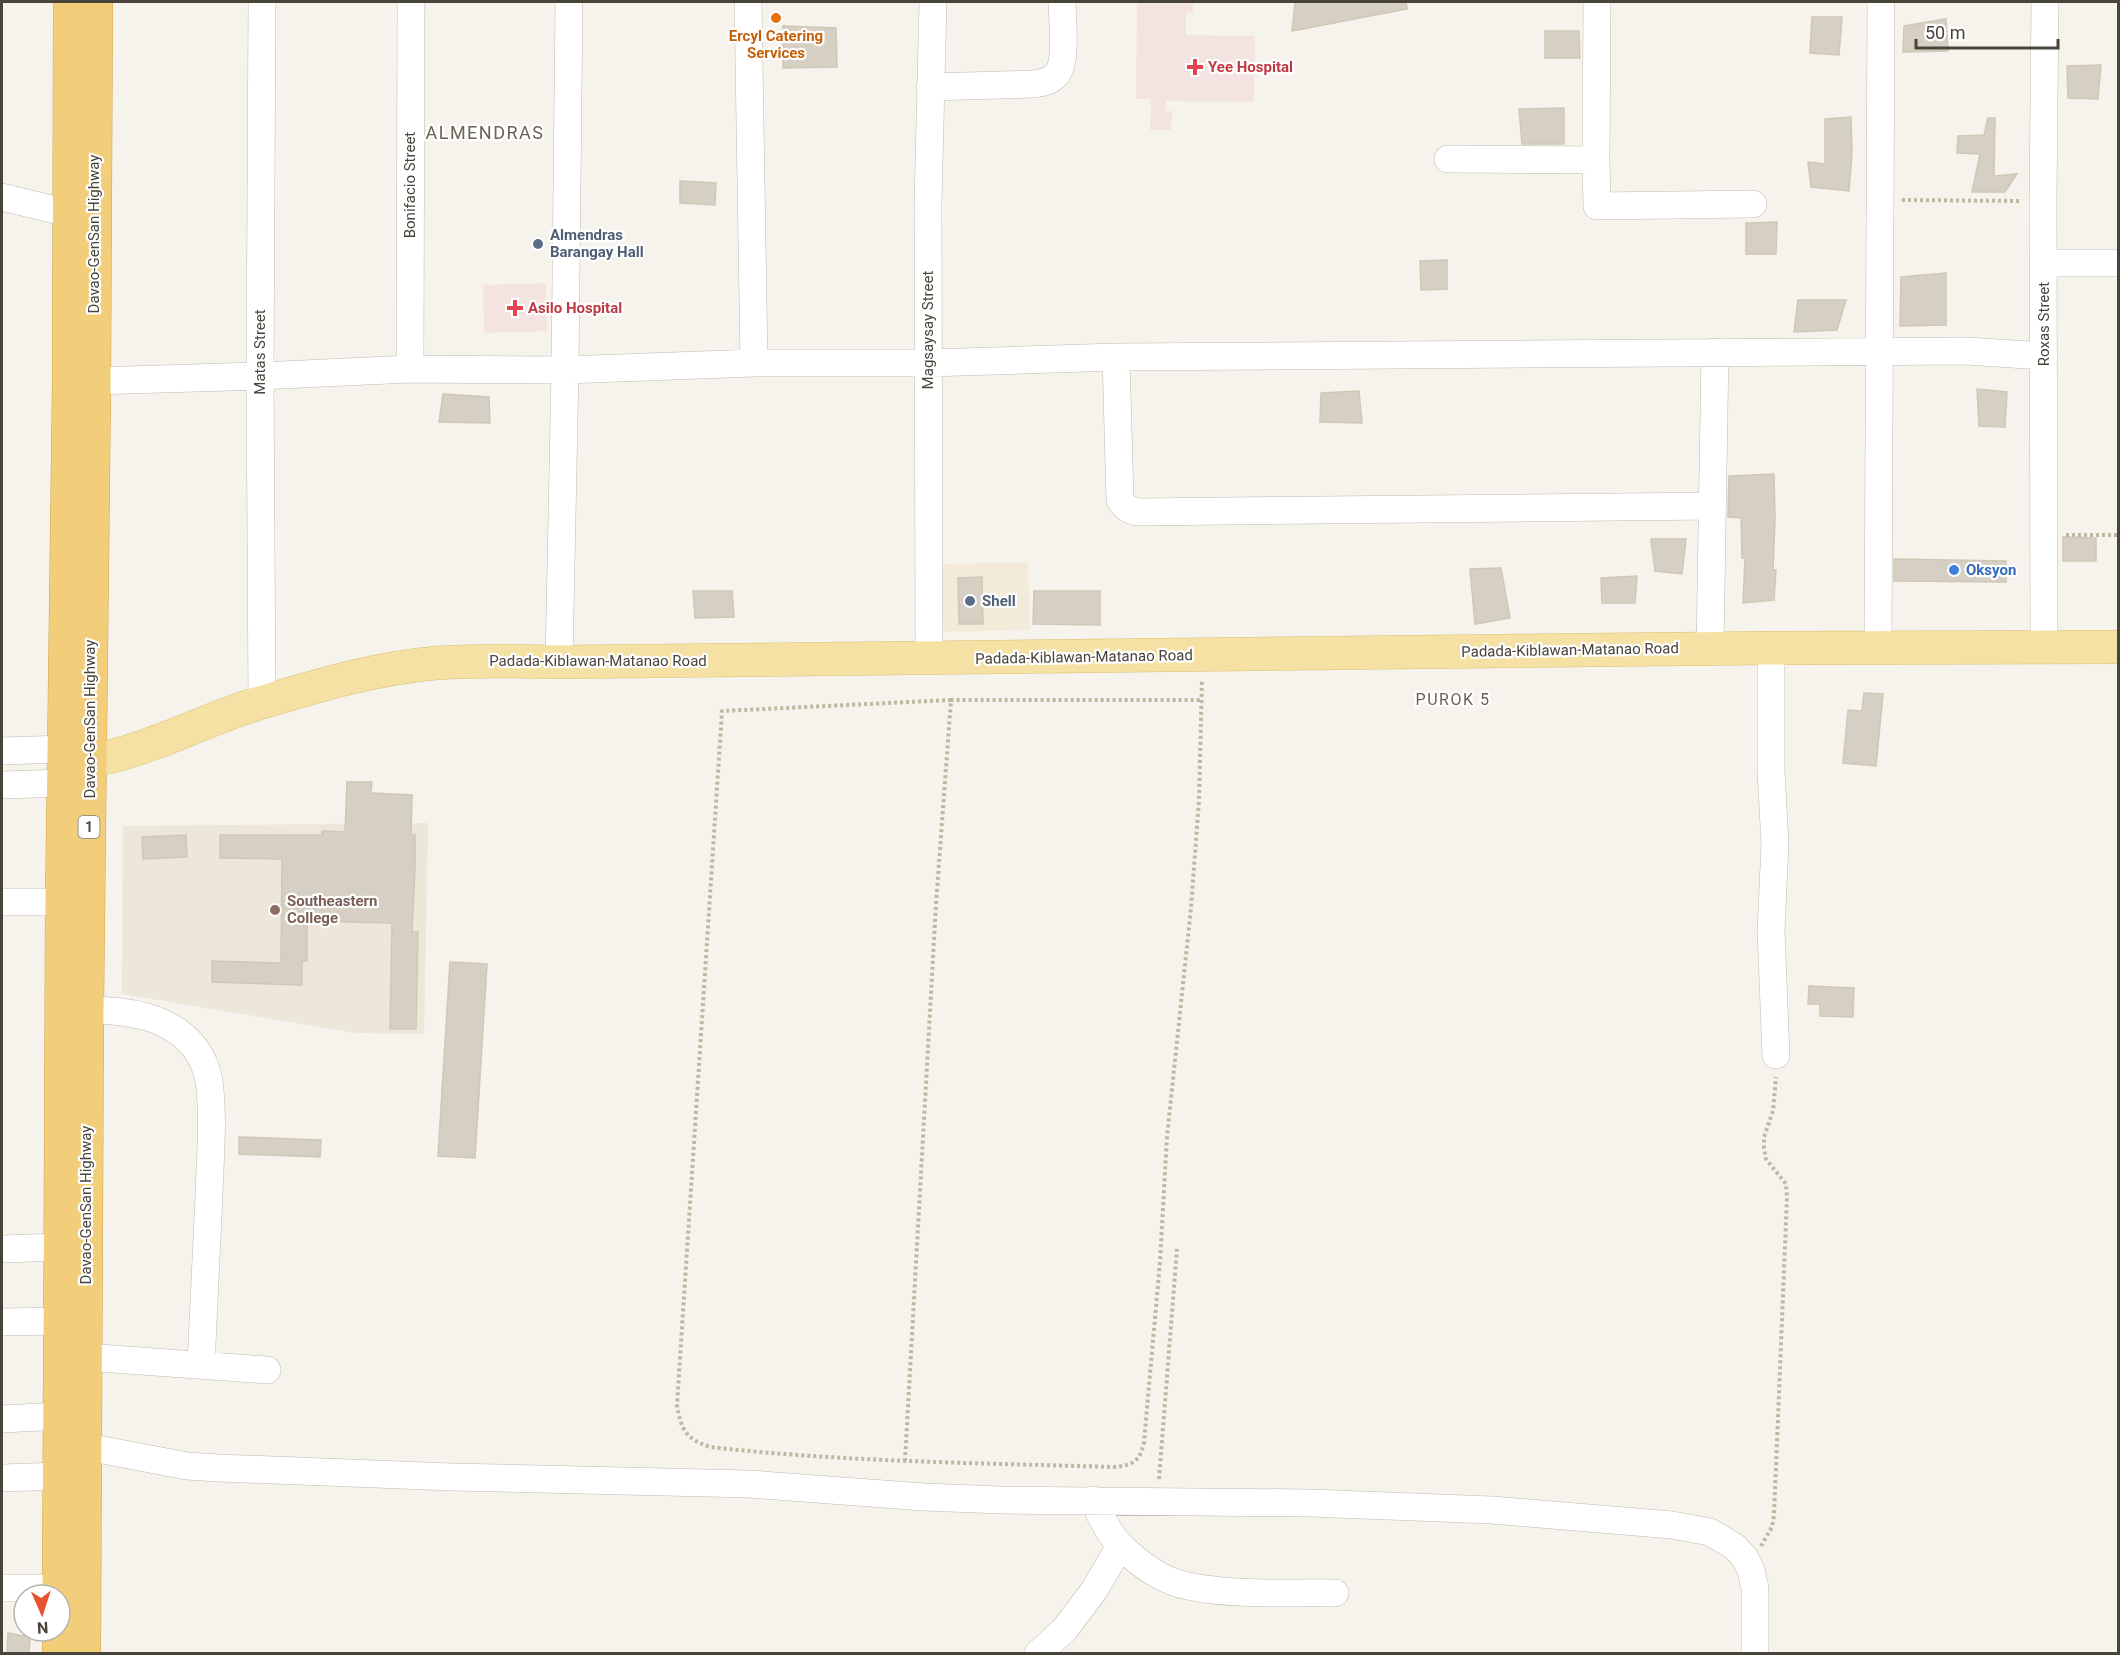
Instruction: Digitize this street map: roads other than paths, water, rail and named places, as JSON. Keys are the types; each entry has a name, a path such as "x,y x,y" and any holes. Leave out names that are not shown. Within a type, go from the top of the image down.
{"highway":[{"name":"Davao-GenSan Highway","path":"59,1583 60,1476 85,1357 87,1010 70,764 68,213 70,2"},
{"name":"Davao-GenSan Highway","path":"84,1653 60,1321 62,902 94,381 96,2"}],"main road":[{"name":"Padada-Kiblawan-Matanao Road","path":"70,764 134,749 262,702 366,675 433,664 484,661 928,659 1771,648 2118,647"}],"street":[{"name":"Matas Street","path":"262,2 260,376 262,702"},
{"name":"Bonifacio Street","path":"410,369 411,2"},
{"path":"558,662 565,370 569,2"},
{"path":"748,2 754,363"},
{"name":"Magsaysay Street","path":"928,659 928,204 933,2"},
{"path":"930,87 1033,84 1046,82 1056,76 1061,67 1062,57 1062,2"},
{"path":"1597,2 1598,206 1753,204"},
{"path":"1878,648 1881,2"},
{"name":"Roxas Street","path":"2044,647 2045,2"},
{"path":"1448,159 1596,160"},
{"path":"2,197 68,213"},
{"path":"2044,263 2118,263"},
{"path":"94,381 410,369 565,370 754,363 929,363 1116,357 1715,351 1967,351 2044,356"},
{"path":"1710,649 1715,351"},
{"path":"1116,357 1120,500 1124,507 1131,511 1713,506"},
{"path":"1771,648 1771,770 1775,844 1771,956 1776,1055"},
{"path":"8,751 70,764 8,785 8,751"},
{"path":"2,902 62,902"},
{"path":"87,1010 135,1013 156,1020 181,1034 196,1048 209,1080 212,1121 201,1365"},
{"path":"2,1249 60,1248"},
{"path":"2,1322 60,1321"},
{"path":"85,1357 267,1370"},
{"path":"2,1419 187,1466 452,1477 748,1484 924,1497 1310,1503 1492,1510 1672,1525 1710,1533 1735,1547 1745,1558 1751,1570 1755,1588 1755,1653"},
{"path":"2,1478 60,1476"},
{"path":"1093,1500 1120,1546 1139,1562 1164,1577 1187,1586 1234,1591 1335,1593"},
{"path":"1038,1653 1066,1641 1120,1546"}],"place":[{"name":"Ercyl Catering Services","path":"776,18"},
{"name":"Yee Hospital","path":"1195,67"},
{"name":"Almendras Barangay Hall","path":"538,244"},
{"name":"Asilo Hospital","path":"515,308"},
{"name":"Oksyon","path":"1954,570"},
{"name":"Shell","path":"970,601"},
{"name":"Southeastern College","path":"275,910"}],"district":[{"name":"ALMENDRAS","path":"485,132"},
{"name":"PUROK 5","path":"1453,699"}]}
